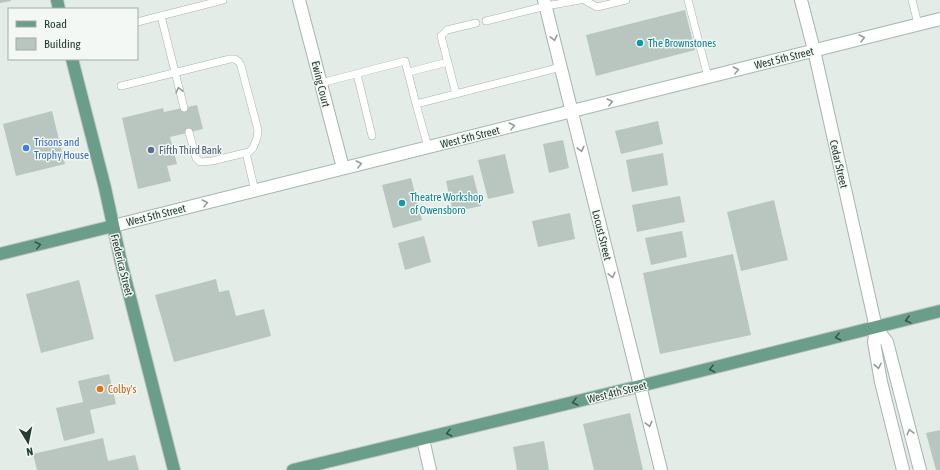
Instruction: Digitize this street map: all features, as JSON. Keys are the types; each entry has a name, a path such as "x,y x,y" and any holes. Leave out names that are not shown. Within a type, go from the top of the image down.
{"main road":[{"name":"Frederica Street","path":"72,60 123,270 174,470"},
{"name":"West 5th Street","path":"0,254 113,226"},
{"name":"West 4th Street","path":"293,470 640,386 940,311"}],"street":[{"name":"Ewing Court","path":"299,0 342,168"},
{"name":"Cedar Street","path":"801,0 814,50 876,328 874,342 881,382 903,470"},
{"name":"Locust Street","path":"545,3 661,470"},
{"name":"West 5th Street","path":"113,226 940,19"},
{"name":"Cedar Street","path":"876,328 887,342 920,470"},
{"path":"423,439 430,470"}],"lane":[{"path":"138,22 223,0"},
{"path":"486,21 545,3 580,0"},
{"path":"584,0 597,7 626,0"},
{"path":"688,0 708,77"},
{"path":"912,0 918,24"},
{"path":"162,16 184,108"},
{"path":"456,94 441,36 447,30 476,23"},
{"path":"121,86 235,59 241,66 258,130 253,148 246,153 200,162 196,158 190,132"},
{"path":"320,83 405,62 428,147"},
{"path":"408,72 448,62"},
{"path":"416,104 561,67"},
{"path":"357,74 372,136"},
{"path":"246,153 255,191"}],"building":[{"path":"0,0 11,0 11,1 0,3"},
{"name":"The Brownstones","path":"685,10 695,50 596,76 586,35"},
{"name":"Fifth Third Bank","path":"197,105 203,129 170,137 177,164 167,166 171,181 138,189 122,118 163,108 164,112"},
{"path":"52,111 65,164 16,176 3,124"},
{"path":"658,121 663,144 621,154 615,131"},
{"path":"563,140 569,168 549,173 543,144"},
{"path":"663,153 668,185 632,192 626,160"},
{"path":"505,154 514,193 488,199 478,160"},
{"path":"473,175 481,206 453,212 446,181"},
{"name":"Theatre Workshop of Owensboro","path":"411,178 422,220 393,228 382,185"},
{"path":"680,196 685,222 637,232 632,205"},
{"path":"774,200 788,260 741,271 727,212"},
{"path":"570,213 575,239 538,247 532,221"},
{"path":"682,231 687,257 651,265 645,238"},
{"path":"424,236 431,262 405,270 398,243"},
{"path":"733,254 751,335 660,354 643,273"},
{"path":"216,279 219,292 229,290 236,316 264,309 271,336 174,362 155,295"},
{"path":"79,280 94,339 41,353 26,294"},
{"path":"109,374 116,404 90,410 95,433 64,441 56,408 83,402 78,381"},
{"path":"630,413 643,470 594,470 583,424"},
{"path":"940,430 940,470 936,470 926,433"},
{"path":"103,438 108,461 135,455 139,470 37,470 33,454"},
{"path":"544,441 549,470 517,470 513,447"}],"place":[{"name":"The Brownstones","path":"640,43"},
{"name":"Trisons and Trophy House","path":"26,148"},
{"name":"Fifth Third Bank","path":"151,150"},
{"name":"Theatre Workshop of Owensboro","path":"402,203"},
{"name":"Colby's","path":"100,389"}]}
